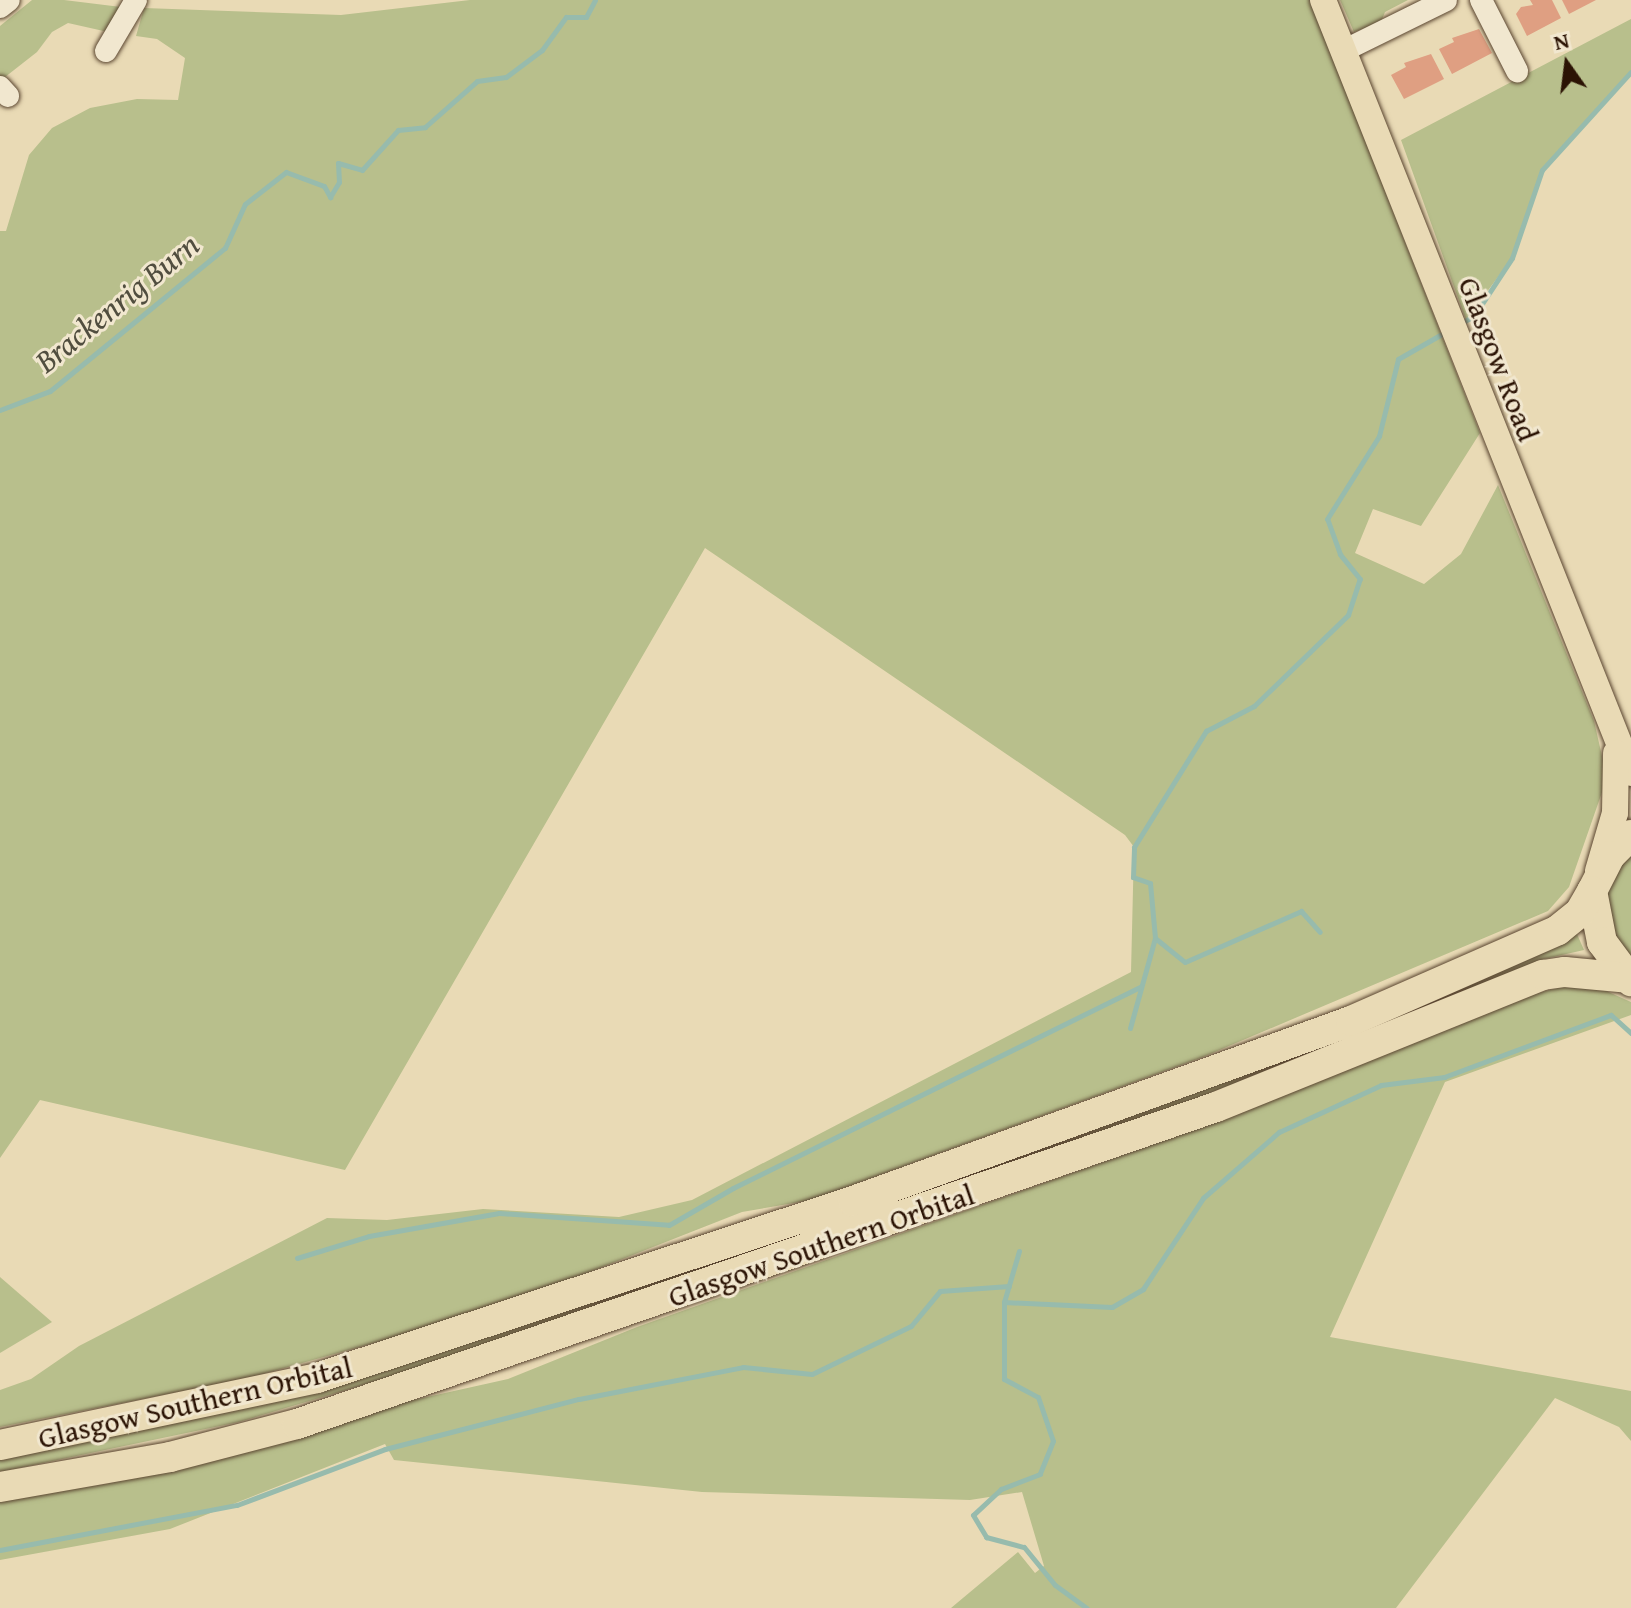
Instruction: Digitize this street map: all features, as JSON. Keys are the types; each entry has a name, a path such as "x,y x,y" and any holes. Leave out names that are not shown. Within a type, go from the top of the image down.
{"highway":[{"name":"Glasgow Southern Orbital","path":"0,1445 317,1378 839,1206 1351,1021 1558,930 1580,912 1593,887 1631,835"},
{"path":"1593,887 1602,942 1630,979"},
{"name":"Glasgow Southern Orbital","path":"0,1487 170,1457 297,1424 1216,1107 1543,975 1565,972 1630,979"}],"main road":[{"name":"Glasgow Road","path":"1323,0 1615,742 1631,773"},
{"name":"Glasgow Road","path":"1593,887 1617,798 1615,742"}],"street":[{"path":"0,7 9,0"},
{"path":"106,51 136,0"},
{"path":"1343,51 1446,0"},
{"path":"1481,0 1517,71"}],"green space":[{"path":"32,0 64,0 121,7 108,32 68,23 52,32 37,52 0,81 0,26"},
{"path":"470,0 1310,0 1480,433 1421,526 1373,509 1355,553 1424,584 1461,554 1498,485 1594,721 1607,778 1569,887 1548,911 1203,1057 811,1200 742,1212 587,1273 388,1339 249,1378 0,1427 0,1390 31,1379 79,1346 327,1218 387,1220 483,1209 619,1217 692,1200 1131,972 1134,847 1125,835 705,548 345,1170 40,1100 0,1158 0,231 6,231 29,155 52,128 90,108 137,99 178,100 185,58 157,39 136,36 144,8 341,15"},
{"path":"1340,0 1408,0 1385,12 1381,22 1354,32"},
{"path":"1631,19 1631,72 1542,170 1512,258 1466,320 1401,140"},
{"path":"1631,850 1631,961 1613,941 1604,897 1611,876"},
{"path":"1577,934 1584,950 1544,959 1131,1126 396,1375 239,1422 0,1472 0,1457 266,1401"},
{"path":"1565,986 1604,990 1631,1002 1631,1015 1445,1082 1330,1337 1631,1391 1631,1441 1619,1427 1555,1398 1396,1608 951,1608 1018,1552 1035,1573 1044,1566 1022,1492 970,1500 702,1492 394,1460 385,1444 170,1529 0,1560 0,1500 106,1484 391,1405 508,1379 637,1327 1222,1120 1534,994"},
{"path":"0,1277 52,1322 0,1353"}],"building":[{"path":"1530,0 1552,0 1561,18 1527,36 1516,14 1521,7 1533,5"},
{"path":"1562,0 1596,0 1569,14"},
{"path":"1479,29 1492,53 1452,74 1439,49 1454,42 1452,38"},
{"path":"1431,54 1444,79 1404,99 1391,75 1406,67 1404,63"}],"waterway":[{"name":"Brackenrig Burn","path":"0,410 50,391 225,248 245,204 286,172 324,186 330,197 339,182 338,163 362,170 398,130 425,127 477,81 506,77 542,50 566,17 586,17 595,0"},
{"path":"1459,324 1474,316 1512,258 1542,170 1631,72"},
{"path":"1130,1028 1155,938 1150,883 1133,877 1134,847 1206,731 1254,706 1348,615 1360,579 1340,554 1327,519 1379,436 1398,359 1447,331"},
{"path":"1155,938 1185,962 1301,911 1320,932"},
{"path":"297,1258 369,1236 499,1213 669,1225 733,1188 1141,986"},
{"path":"1004,1302 1112,1307 1143,1289 1203,1198 1279,1132 1381,1085 1444,1077 1611,1015 1631,1033"},
{"path":"1019,1251 1004,1302 1004,1379 1038,1397 1053,1441 1040,1474 1001,1489 973,1515 986,1537 1024,1547 1055,1585 1087,1608"},
{"path":"0,1550 237,1505 385,1449 579,1399 743,1367 812,1374 911,1326 940,1291 1009,1286"}]}
